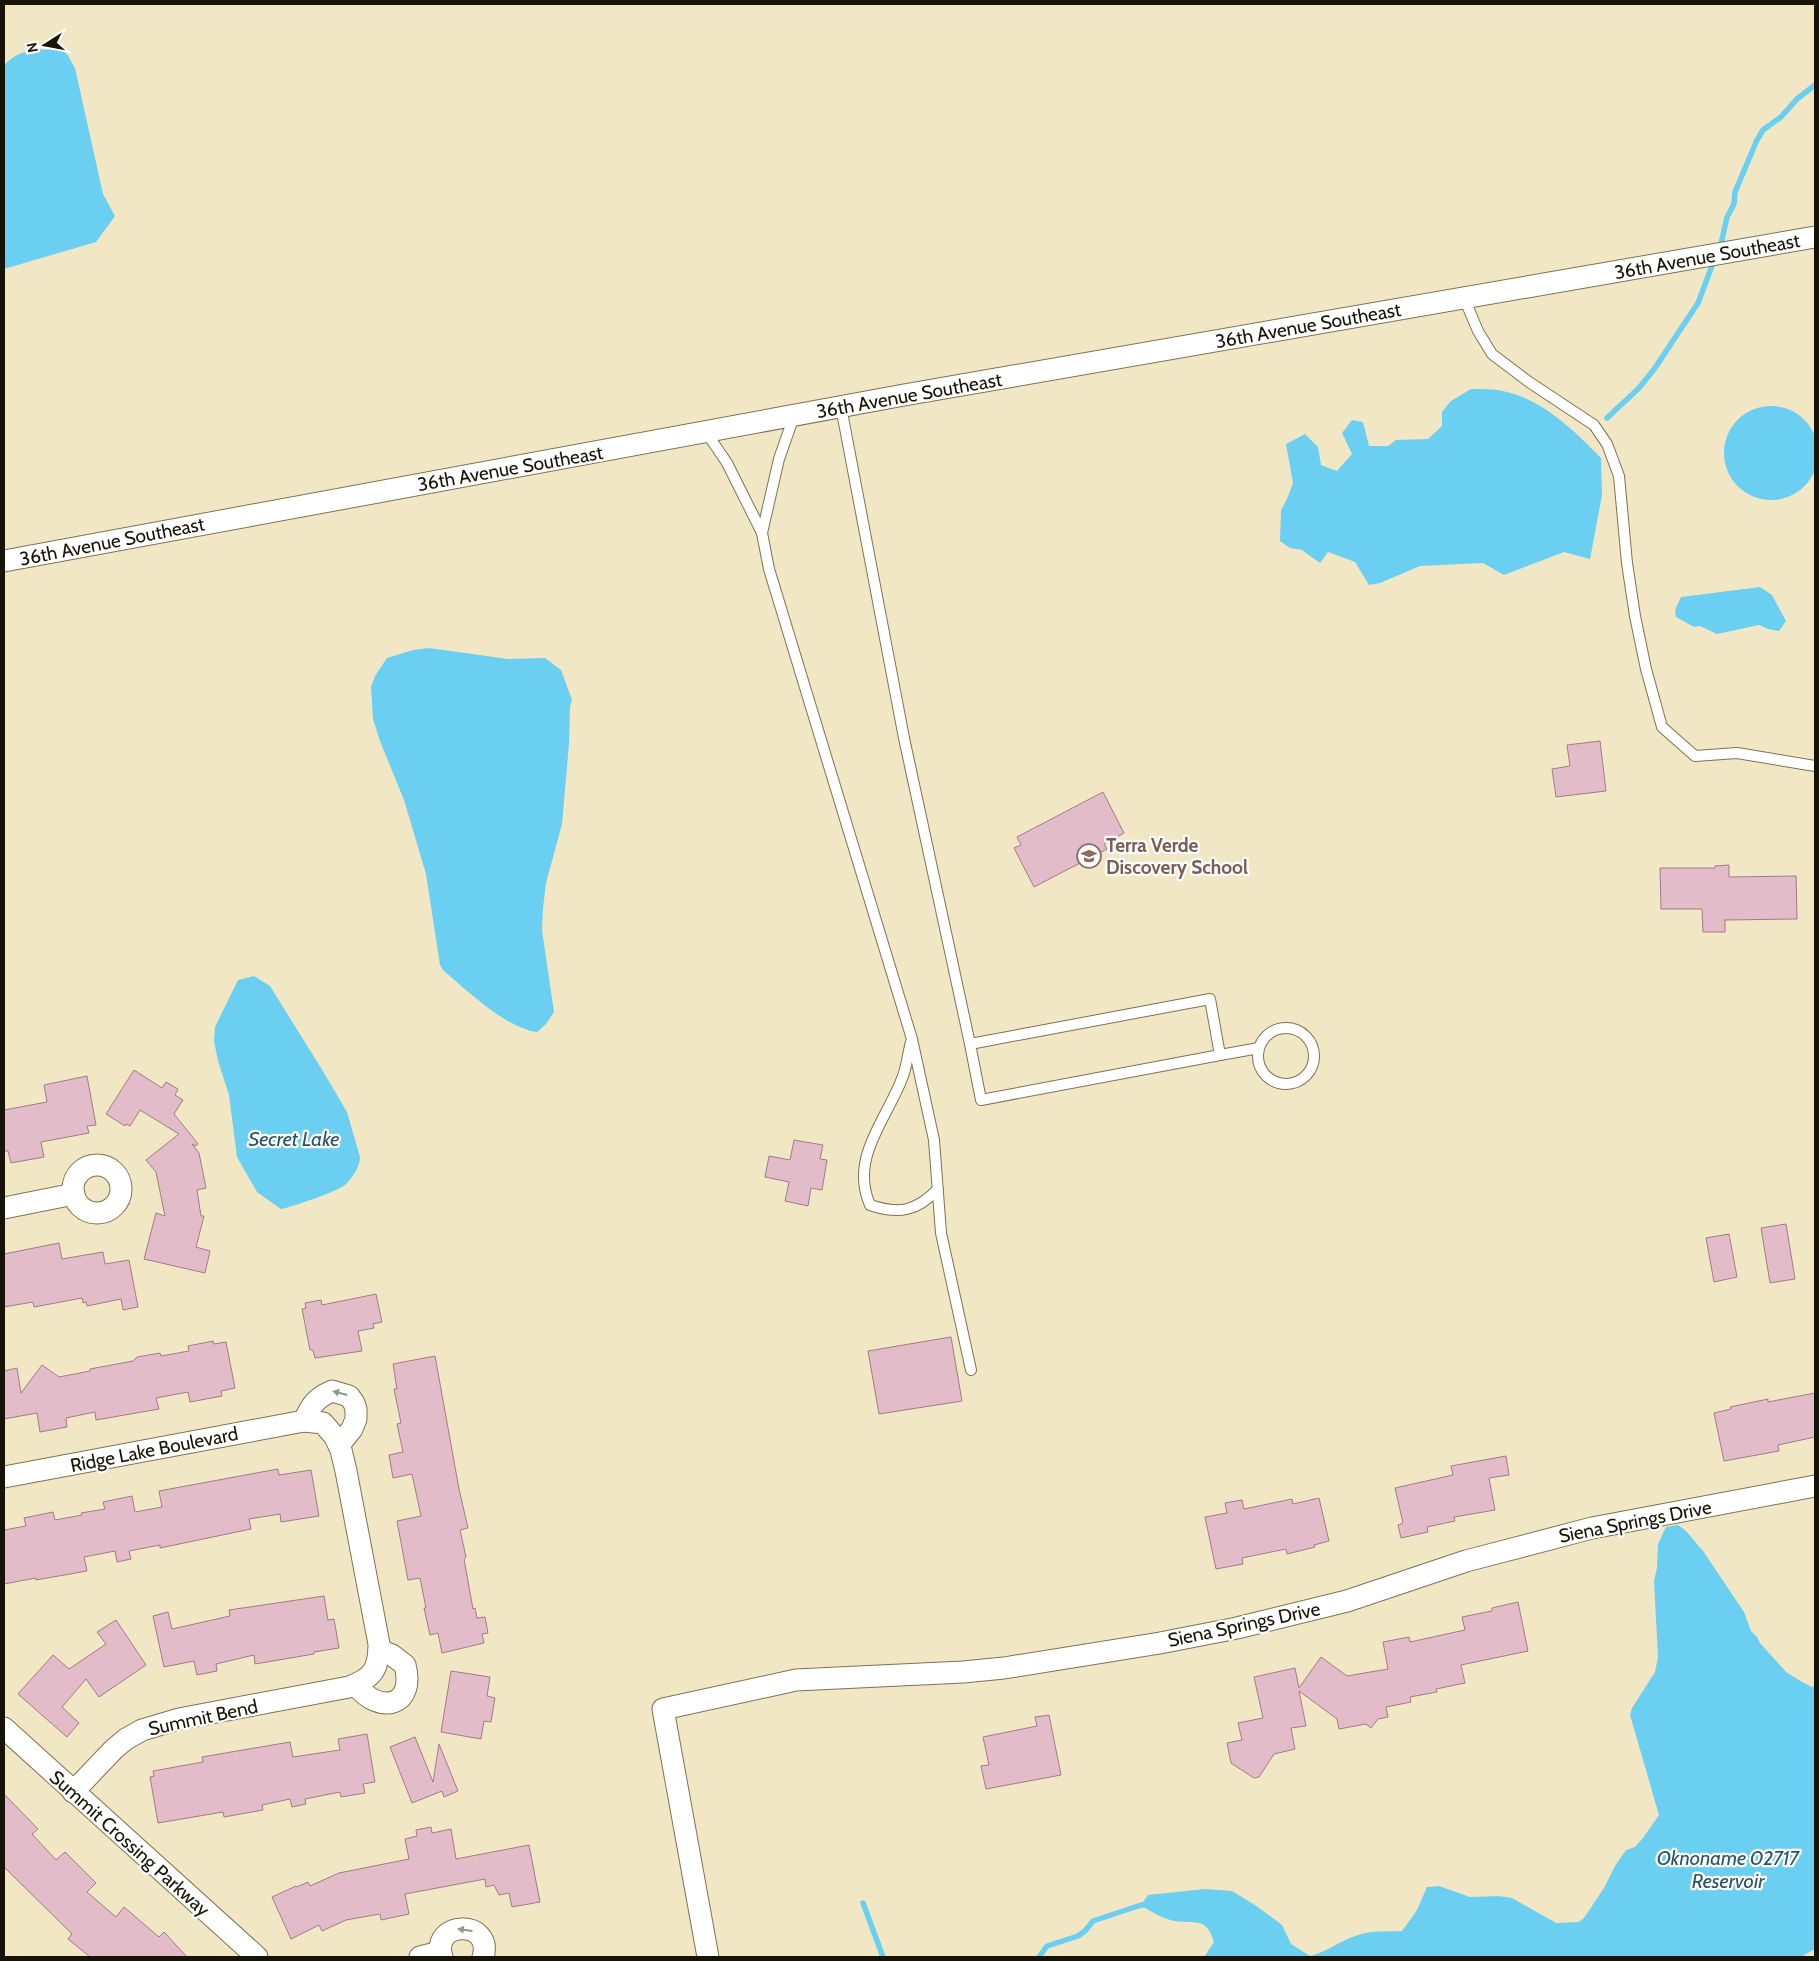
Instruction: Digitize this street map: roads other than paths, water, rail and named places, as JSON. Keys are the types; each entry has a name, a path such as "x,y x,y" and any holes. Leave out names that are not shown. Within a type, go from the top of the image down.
{"street":[{"name":"36th Avenue Southeast","path":"4,562 841,407 1815,237"},
{"path":"4,1208 74,1194"},
{"path":"304,1421 308,1410 320,1396 332,1391 349,1396 354,1403 356,1419 352,1429 338,1445"},
{"name":"Summit Bend","path":"73,1792 114,1749 126,1739 142,1730 179,1719 356,1685 375,1671 378,1665 379,1650 346,1470 335,1436 323,1423 304,1421"},
{"name":"Ridge Lake Boulevard","path":"4,1477 304,1421"},
{"name":"Siena Springs Drive","path":"708,1957 663,1709 796,1680 964,1672 1004,1668 1160,1643 1237,1628 1347,1601 1466,1561 1592,1528 1815,1486"},
{"path":"356,1685 361,1692 376,1701 393,1702 401,1697 408,1682 405,1665 392,1655 379,1650"},
{"name":"Summit Crossing Parkway","path":"4,1728 257,1957"},
{"path":"434,1956 448,1934 456,1929 466,1928 475,1932 480,1937 484,1946 483,1957"}],"lane":[{"path":"1464,298 1478,331 1492,354 1529,382 1594,425 1607,444 1619,476 1627,563 1635,616 1646,670 1662,727 1695,756 1737,753 1815,766"},
{"path":"841,407 904,738 981,1100 1259,1048"},
{"path":"762,533 779,459 794,416"},
{"path":"706,432 727,462 762,533 769,569 912,1039 934,1140 941,1233 971,1370"},
{"path":"970,1044 1210,999 1220,1055"},
{"path":"1287,1027 1296,1029 1311,1041 1315,1059 1307,1076 1300,1082 1281,1084 1272,1081 1260,1067 1258,1058 1259,1048 1269,1033 1287,1027"},
{"path":"912,1039 903,1076 871,1140 864,1170 864,1191 870,1205 884,1210 899,1212 926,1202 938,1189"}],"water":[{"path":"59,49 67,54 75,68 103,194 115,216 96,242 4,269 4,66 22,53"},
{"path":"1471,389 1503,391 1531,401 1556,417 1601,458 1602,495 1590,559 1564,552 1504,575 1483,563 1420,566 1380,583 1369,585 1355,562 1328,552 1320,563 1302,550 1290,548 1280,541 1281,510 1293,483 1286,444 1305,434 1318,447 1321,465 1337,471 1352,454 1342,433 1352,420 1363,422 1369,446 1388,446 1396,440 1428,439 1442,426 1442,412 1451,401"},
{"path":"1771,406 1789,410 1804,420 1814,435 1818,453 1814,471 1804,486 1789,496 1771,500 1753,496 1738,486 1728,471 1724,453 1728,435 1738,420 1753,410"},
{"path":"1760,587 1772,595 1786,621 1779,631 1759,625 1717,634 1700,626 1694,627 1676,617 1675,610 1681,597"},
{"path":"429,648 508,659 545,658 561,670 572,700 562,824 546,883 543,908 542,930 554,1012 546,1024 537,1032 513,1024 500,1016 443,970 440,965 426,874 404,800 373,719 371,687 375,676 387,658 413,650"},
{"name":"Secret Lake","path":"254,976 270,986 347,1112 360,1157 354,1175 342,1187 281,1209 257,1192 237,1157 229,1095 214,1041 215,1027 238,980"},
{"name":"Oknoname 02717 Reservoir","path":"1678,1525 1685,1530 1703,1551 1744,1612 1751,1631 1760,1643 1786,1672 1812,1687 1815,1686 1815,1949 1801,1957 1204,1957 1214,1942 1207,1928 1199,1923 1170,1920 1141,1905 1148,1895 1205,1889 1232,1891 1282,1925 1291,1944 1310,1956 1363,1933 1402,1931 1417,1910 1427,1887 1439,1886 1470,1897 1499,1896 1512,1898 1556,1923 1579,1922 1584,1918 1604,1888 1615,1866 1626,1850 1635,1847 1659,1815 1630,1715 1632,1708 1655,1672 1658,1657 1654,1581 1657,1568 1658,1544 1666,1527"}],"waterway":[{"path":"1721,244 1727,217 1734,204 1735,192 1757,140 1763,130 1781,117 1797,99 1815,85"},
{"path":"1607,418 1639,388 1655,368 1698,303 1712,266"},
{"path":"863,1903 883,1957"},
{"path":"1039,1957 1047,1946 1078,1936 1093,1921 1141,1905 1148,1905"}],"place":[{"name":"Terra Verde Discovery School","path":"1089,856"}]}
